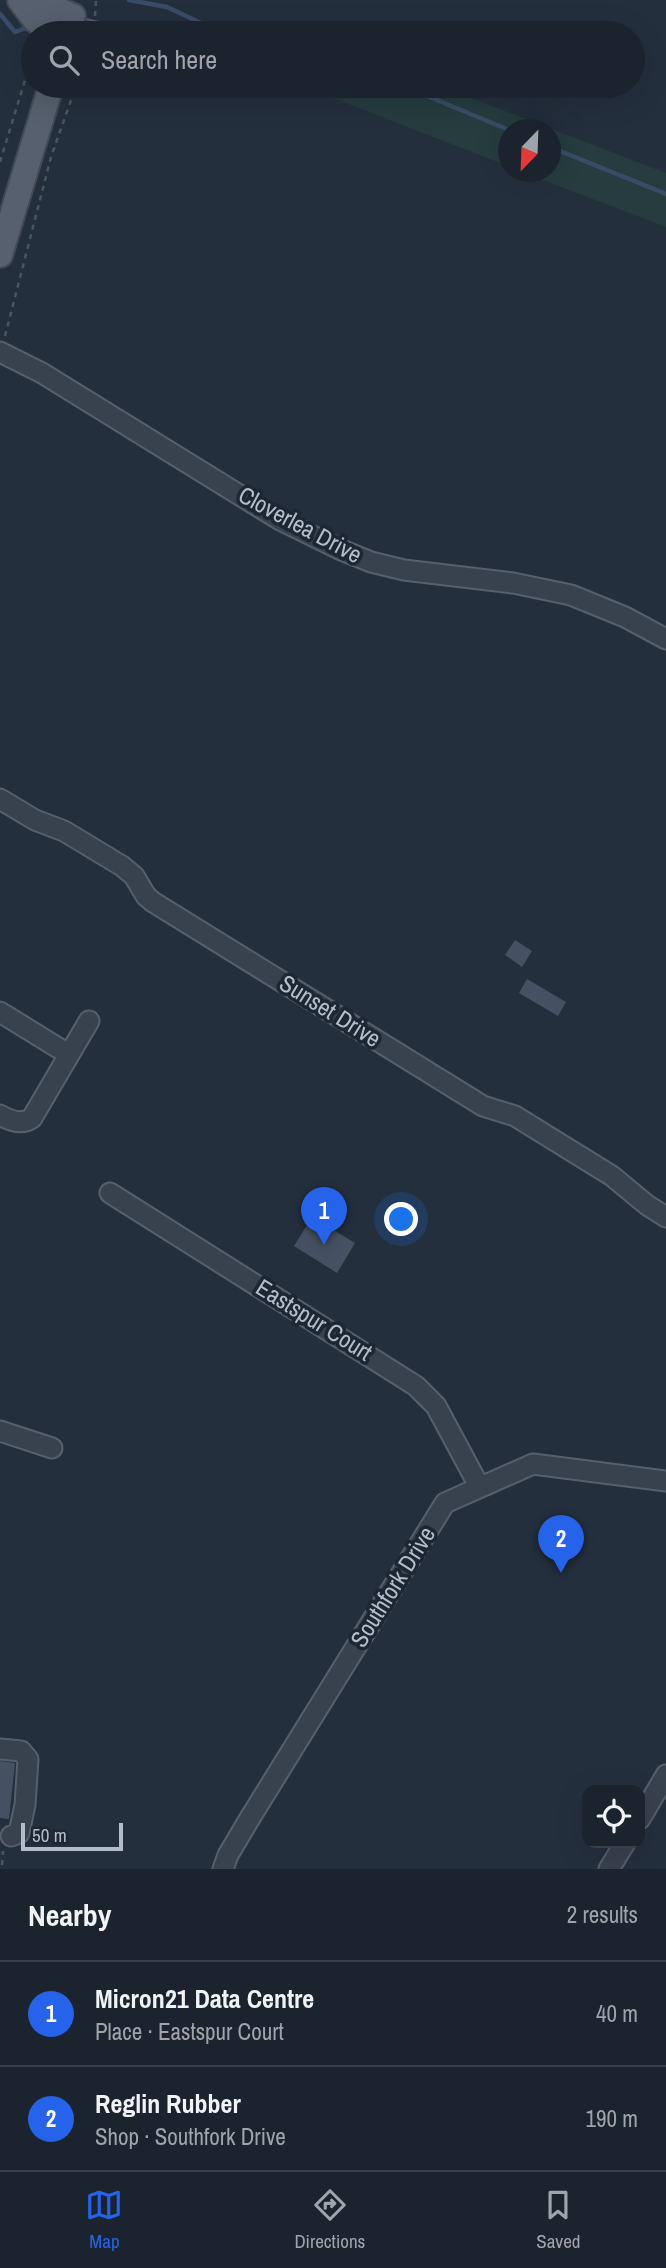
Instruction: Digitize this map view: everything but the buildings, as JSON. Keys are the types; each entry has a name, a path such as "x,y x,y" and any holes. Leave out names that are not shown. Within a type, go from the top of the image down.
{"main road":[{"path":"20,0 35,20 52,21"},
{"path":"34,0 67,21"},
{"path":"0,255 47,98"}],"street":[{"name":"Cloverlea Drive","path":"2,345 42,373 280,520 339,550 404,570 513,583 571,596 625,617 666,639"},
{"name":"Sunset Drive","path":"0,799 35,820 64,831 122,866 134,876 146,896 153,902 483,1105 514,1116 601,1169 666,1217"},
{"path":"0,1012 68,1054"},
{"path":"0,1115 8,1120 21,1122 32,1118 89,1021"},
{"name":"Eastspur Court","path":"110,1193 416,1386 436,1406 479,1486"},
{"path":"0,1431 52,1448"},
{"name":"Southfork Drive","path":"223,1869 250,1818 445,1503 533,1464 666,1481"},
{"path":"0,1742 21,1751 28,1759 25,1805 19,1833 11,1836"},
{"path":"0,1749 21,1751"},
{"path":"645,1811 666,1775"},
{"path":"609,1869 622,1848"}],"path":[{"path":"0,162 21,93"},
{"path":"2,345 51,157 72,98"}],"green space":[{"path":"333,98 472,98 526,119 498,119 498,162"},
{"path":"561,132 666,173 666,227 548,182 561,182"}],"waterway":[{"path":"129,0 167,7 197,21"},
{"path":"0,14 15,32 21,30"},
{"path":"432,98 498,125"},
{"path":"561,151 666,194"}],"place":[{"name":"Micron21 Data Centre","path":"324,1245"},
{"name":"Reglin Rubber","path":"561,1573"}]}
